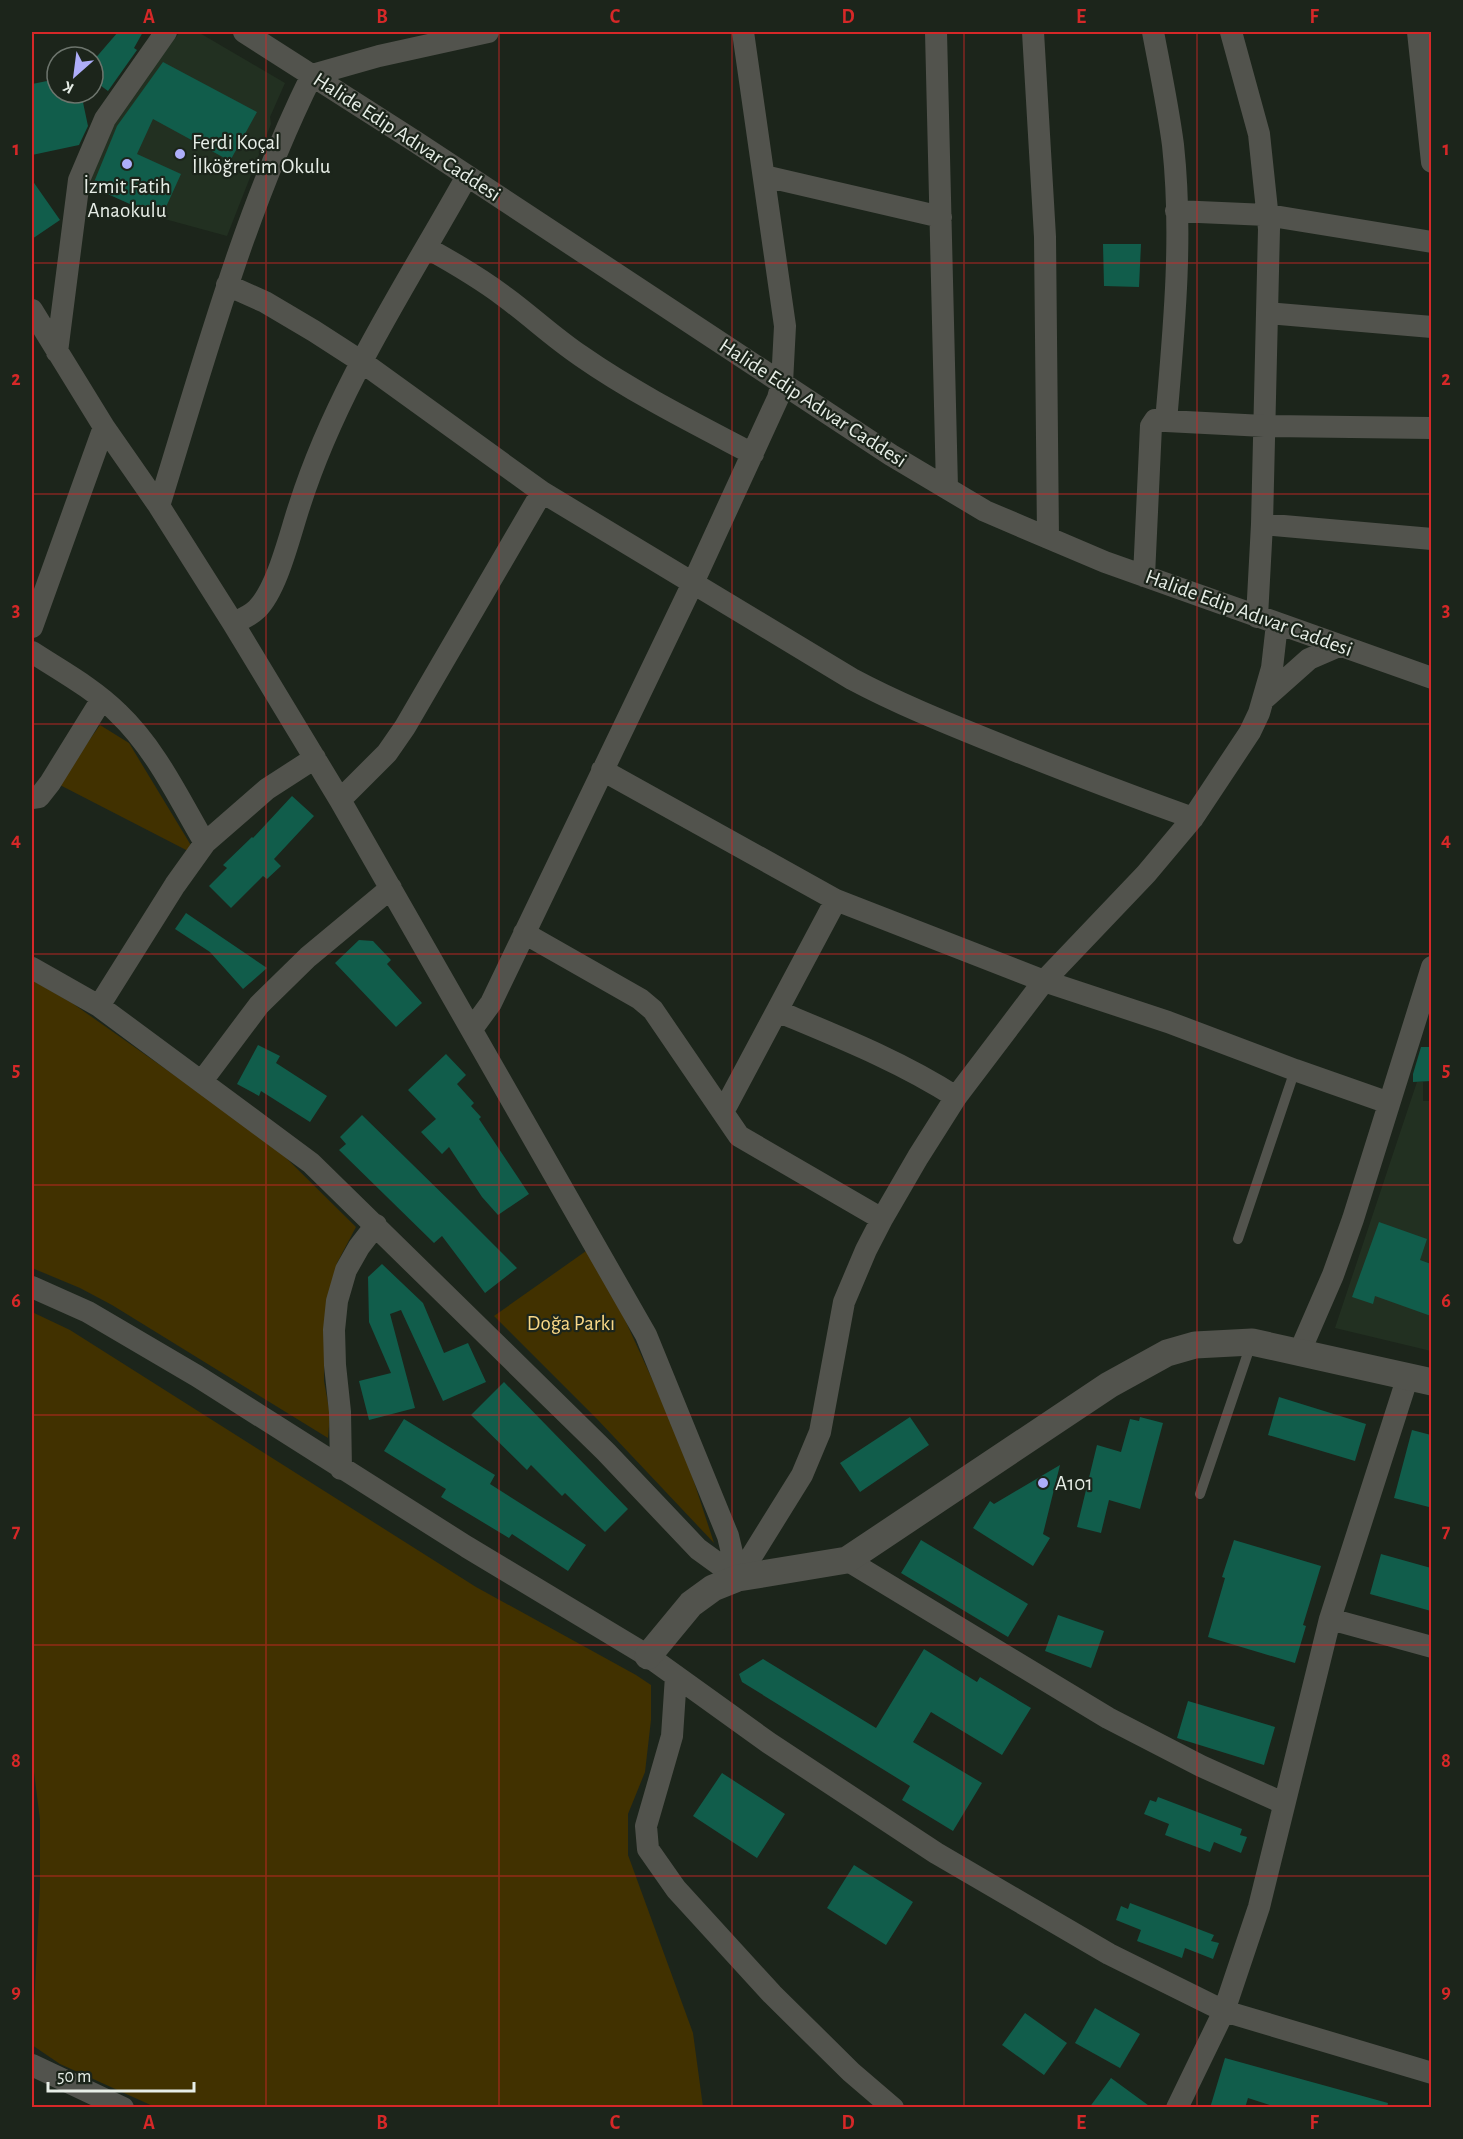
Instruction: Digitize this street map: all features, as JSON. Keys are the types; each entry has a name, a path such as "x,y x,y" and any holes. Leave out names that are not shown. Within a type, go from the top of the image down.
{"street":[{"path":"57,352 79,180 105,119 166,32"},
{"name":"Halide Edip Adıvar Caddesi","path":"244,32 891,455 985,511 1144,576 1431,678"},
{"path":"159,506 237,255 296,107 312,75 379,56 488,32"},
{"path":"472,1029 491,1003 693,583 770,417 782,383 785,326 743,32"},
{"path":"936,32 946,488"},
{"path":"1033,32 1045,237 1048,538"},
{"path":"1153,32 1173,145 1178,254 1166,421"},
{"path":"738,1578 802,1475 820,1432 844,1302 866,1250 918,1157 956,1097 1044,981 1146,874 1193,818 1250,732 1263,700 1272,668 1262,524 1268,313 1267,215 1259,134 1231,32"},
{"path":"1418,32 1431,162"},
{"path":"233,623 247,616 267,596 313,463 362,362 467,176"},
{"path":"764,176 941,217"},
{"path":"1176,211 1267,215 1431,242"},
{"path":"427,248 505,297 583,358 664,406 753,454"},
{"path":"228,285 265,302 362,362 543,492 879,693 1085,780 1193,818"},
{"path":"32,310 104,427 159,506 233,623 315,758 646,1335 728,1536 738,1578"},
{"path":"1268,313 1431,327"},
{"path":"1144,576 1151,426 1155,420 1264,426 1431,428"},
{"path":"32,627 104,427"},
{"path":"340,800 387,753 405,727 543,492"},
{"path":"1262,524 1431,539"},
{"path":"1263,700 1310,659 1339,646"},
{"path":"32,652 88,687 118,713 146,745 205,843"},
{"path":"32,798 39,797 51,783 102,699"},
{"path":"99,1006 205,843 267,789 315,758"},
{"path":"602,770 836,900 1044,981 1168,1022 1295,1070 1389,1102"},
{"path":"202,1081 259,1005 308,957 391,888"},
{"path":"723,1112 836,900"},
{"path":"524,933 640,999 653,1010 739,1136 882,1219"},
{"path":"1300,1351 1333,1275 1353,1219 1431,966"},
{"path":"32,968 99,1006 311,1163 606,1452 698,1549 738,1578"},
{"path":"777,1011 894,1060 956,1097"},
{"path":"341,1469 340,1412 334,1365 337,1301 345,1270 376,1225"},
{"path":"32,1287 68,1301 129,1334 341,1469 648,1656 769,1743 936,1853 1109,1954 1224,2011 1431,2073"},
{"path":"648,1656 691,1605 713,1588 738,1578 847,1560 1099,1391 1167,1353 1195,1345 1252,1342 1420,1379 1330,1619 1259,1907 1224,2011 1177,2108"},
{"path":"847,1560 1108,1718 1202,1766 1283,1803"},
{"path":"1330,1619 1431,1647"},
{"path":"676,1676 672,1736 646,1826 648,1849 676,1889 772,1994 851,2072 893,2108"},
{"path":"32,2065 123,2108"}],"lane":[{"path":"1238,1239 1295,1070"},
{"path":"1200,1494 1252,1342"}],"shaded area":[{"name":"Ferdi Koçal İlköğretim Okulu","path":"180,32 198,32 285,83 270,117 271,124 227,236 161,218 86,184 118,113"},
{"path":"1417,1082 1423,1082 1423,1101 1432,1101 1431,1351 1335,1328"}],"green space":[{"path":"100,725 129,743 192,847 190,852 58,784"},
{"path":"32,980 72,1003 272,1144 356,1227 337,1263 325,1323 324,1381 330,1414 328,1438 112,1305 80,1288 32,1268"},
{"name":"Doğa Parkı","path":"586,1251 614,1296 681,1442 714,1543 597,1419 494,1316"},
{"path":"32,1312 70,1330 476,1587 651,1685 651,1720 645,1772 628,1814 628,1855 693,2033 703,2107 155,2107 60,2064 32,2045 40,1887 40,1820 32,1756"}],"building":[{"path":"118,32 143,32 134,48 137,50 108,91 105,89 105,47"},
{"path":"163,62 257,112 230,161 153,119 137,154 181,174 161,218 92,187 117,126"},
{"path":"45,81 45,105 84,105 88,126 79,145 32,155 32,84"},
{"path":"32,180 60,220 32,239"},
{"path":"1103,244 1141,244 1139,287 1104,286"},
{"path":"292,796 314,816 274,859 281,866 267,879 263,876 231,908 209,886 227,868 223,865 253,838"},
{"path":"186,913 267,968 243,989 210,952 175,929"},
{"path":"359,940 373,941 391,960 387,964 422,1003 396,1027 335,963"},
{"path":"258,1045 280,1056 276,1063 327,1096 310,1122 261,1091 259,1096 237,1084"},
{"path":"1421,1047 1431,1047 1431,1081 1413,1082 1413,1074"},
{"path":"446,1054 466,1075 457,1084 474,1103 471,1106 481,1117 479,1119 529,1194 498,1215 482,1197 449,1147 442,1154 421,1132 436,1119 408,1090"},
{"path":"362,1115 517,1268 485,1293 442,1236 434,1243 339,1150 346,1144 340,1137"},
{"path":"1379,1222 1427,1239 1420,1260 1431,1264 1431,1316 1375,1296 1373,1304 1352,1297"},
{"path":"382,1264 423,1303 444,1353 468,1343 486,1382 443,1401 401,1310 390,1314 415,1408 369,1420 359,1381 391,1373 369,1322 368,1277"},
{"path":"504,1382 628,1509 605,1532 565,1493 562,1496 531,1465 527,1470 471,1415"},
{"path":"1279,1397 1366,1424 1355,1461 1268,1435"},
{"path":"910,1417 929,1445 860,1492 840,1463"},
{"path":"1140,1417 1163,1423 1140,1509 1109,1500 1101,1533 1077,1527 1097,1445 1121,1452 1130,1419 1139,1421"},
{"path":"404,1419 495,1475 490,1484 586,1545 568,1571 512,1534 509,1538 441,1497 446,1489 384,1451"},
{"path":"1412,1430 1431,1435 1429,1507 1394,1498"},
{"path":"1060,1465 1043,1534 1050,1538 1033,1566 973,1528 990,1501 994,1504"},
{"path":"921,1540 1028,1604 1008,1637 901,1573"},
{"path":"1234,1540 1321,1566 1303,1625 1306,1626 1295,1663 1208,1637 1225,1578 1222,1577"},
{"path":"1381,1554 1431,1568 1431,1611 1370,1594"},
{"path":"1058,1615 1104,1631 1091,1668 1045,1651"},
{"path":"924,1649 977,1682 980,1677 1031,1708 1002,1755 931,1712 913,1742 982,1783 953,1831 902,1800 910,1786 742,1682 739,1674 763,1659 876,1728"},
{"path":"1188,1701 1275,1727 1264,1765 1177,1738"},
{"path":"722,1773 785,1814 757,1858 693,1816"},
{"path":"1158,1797 1242,1829 1240,1835 1247,1837 1241,1853 1214,1842 1210,1852 1165,1835 1169,1824 1144,1814 1150,1800 1156,1802"},
{"path":"854,1865 913,1902 886,1945 827,1908"},
{"path":"1130,1903 1214,1935 1211,1941 1219,1943 1213,1959 1185,1948 1182,1958 1137,1941 1141,1930 1116,1920 1121,1906 1128,1909"},
{"path":"1095,2008 1140,2034 1120,2068 1075,2043"},
{"path":"1025,2013 1067,2043 1044,2075 1002,2045"},
{"path":"1225,2058 1388,2103 1387,2108 1279,2108 1248,2098 1245,2108 1210,2108"},
{"path":"1111,2078 1152,2108 1089,2108"}],"place":[{"name":"Ferdi Koçal İlköğretim Okulu","path":"180,154"},
{"name":"İzmit Fatih Anaokulu","path":"127,164"},
{"name":"A101","path":"1043,1483"}]}
